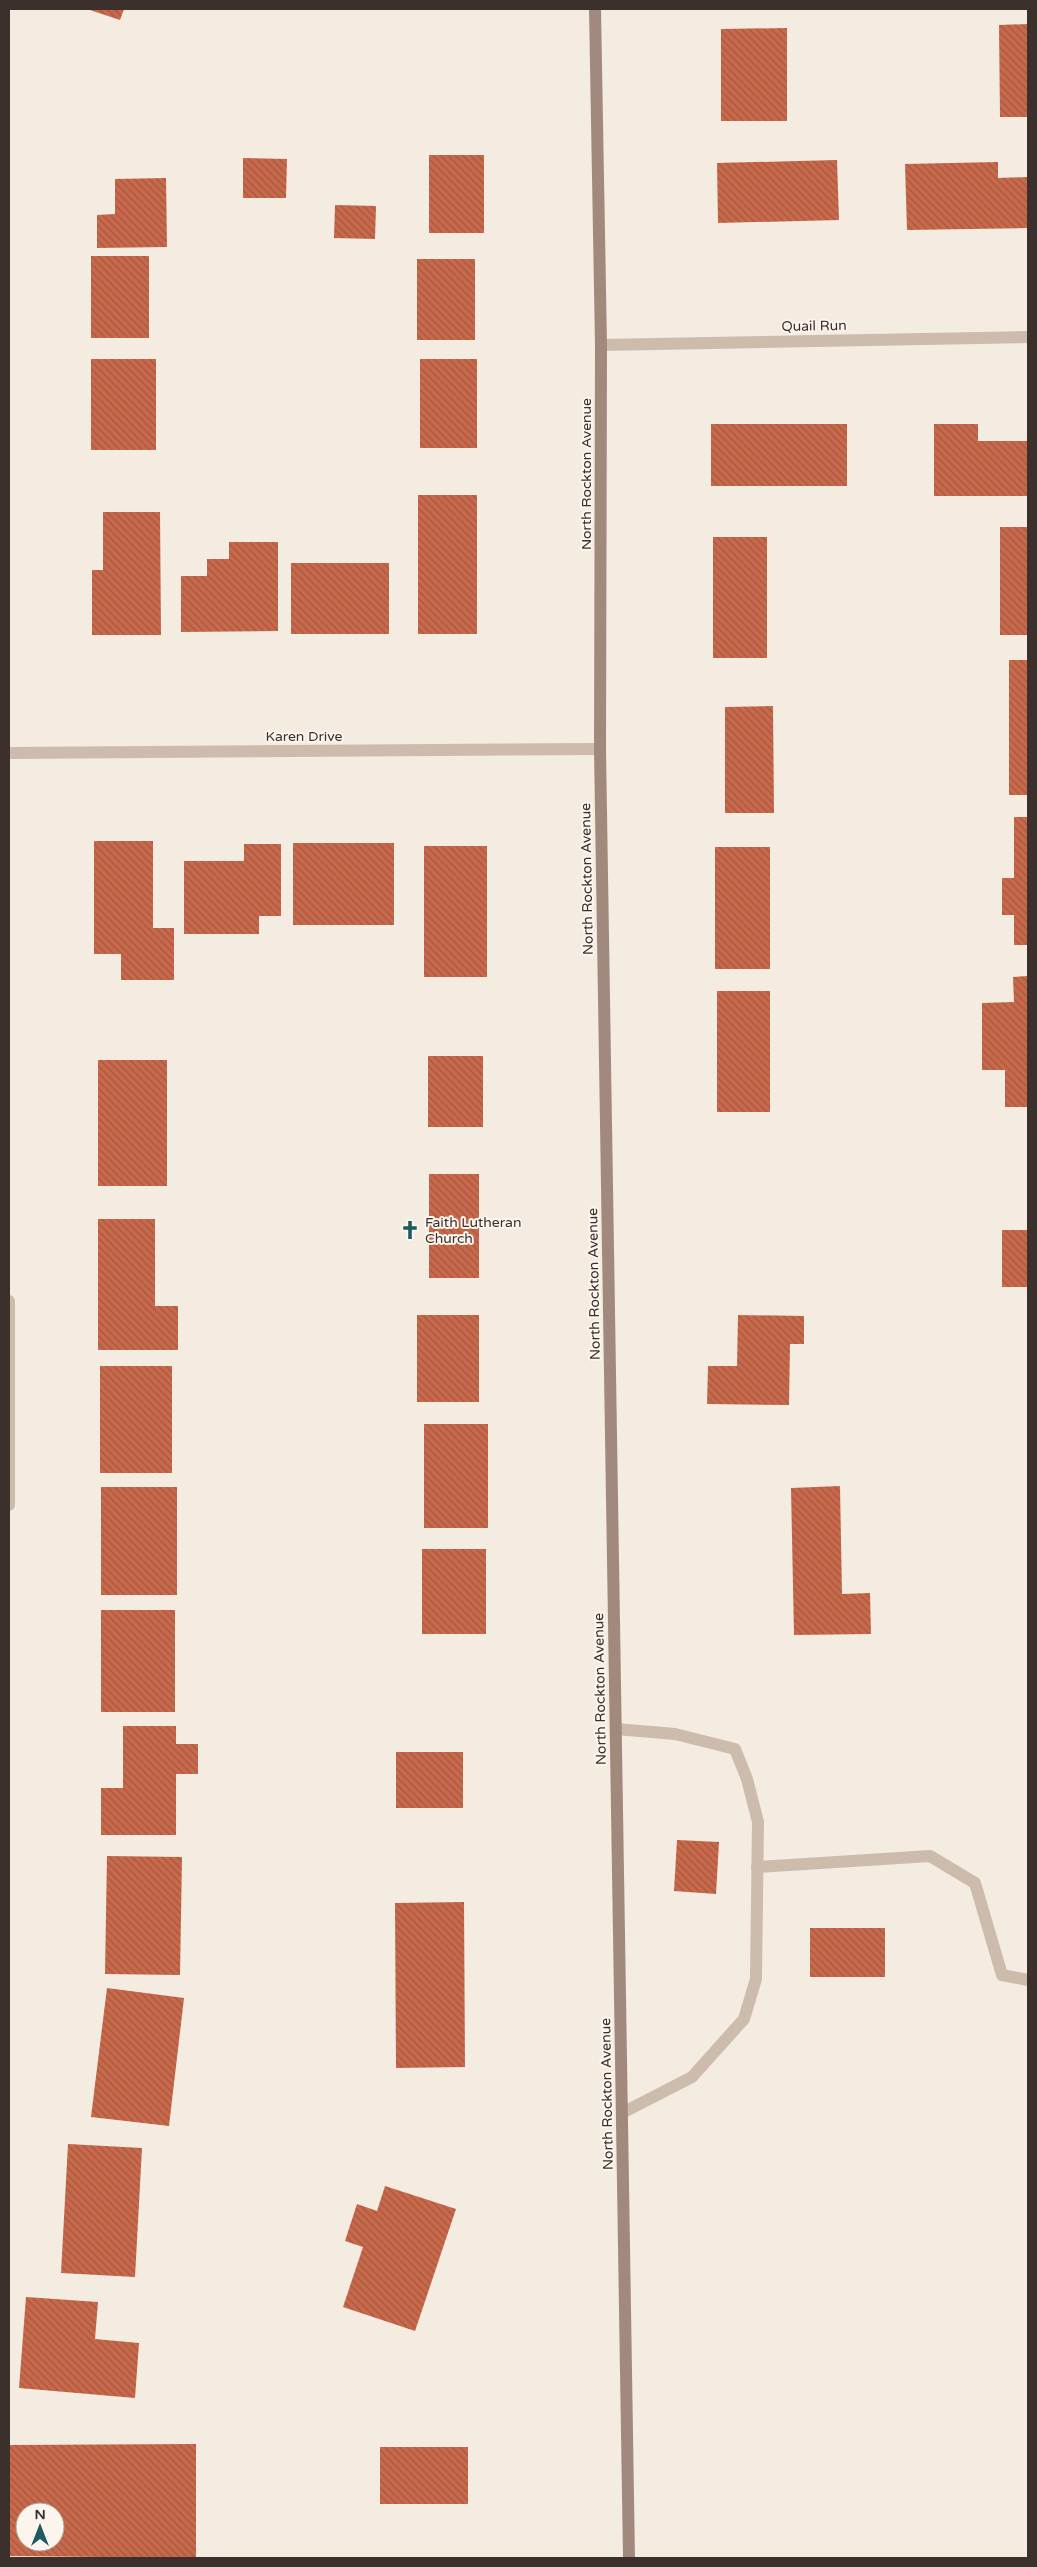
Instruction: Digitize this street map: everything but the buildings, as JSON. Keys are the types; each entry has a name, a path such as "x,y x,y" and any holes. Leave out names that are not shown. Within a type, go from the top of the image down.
{"main road":[{"name":"North Rockton Avenue","path":"595,9 601,345 600,750 629,2558"}],"street":[{"name":"Quail Run","path":"601,345 1028,337"},
{"name":"Karen Drive","path":"9,753 600,750"},
{"path":"9,1300 9,1505"},
{"path":"616,1729 675,1734 735,1749 747,1779 758,1822 756,1979 744,2018 692,2077 622,2113"},
{"path":"757,1867 930,1856 975,1883 1002,1975 1028,1980"}],"place":[{"name":"Faith Lutheran Church","path":"410,1230"}]}
